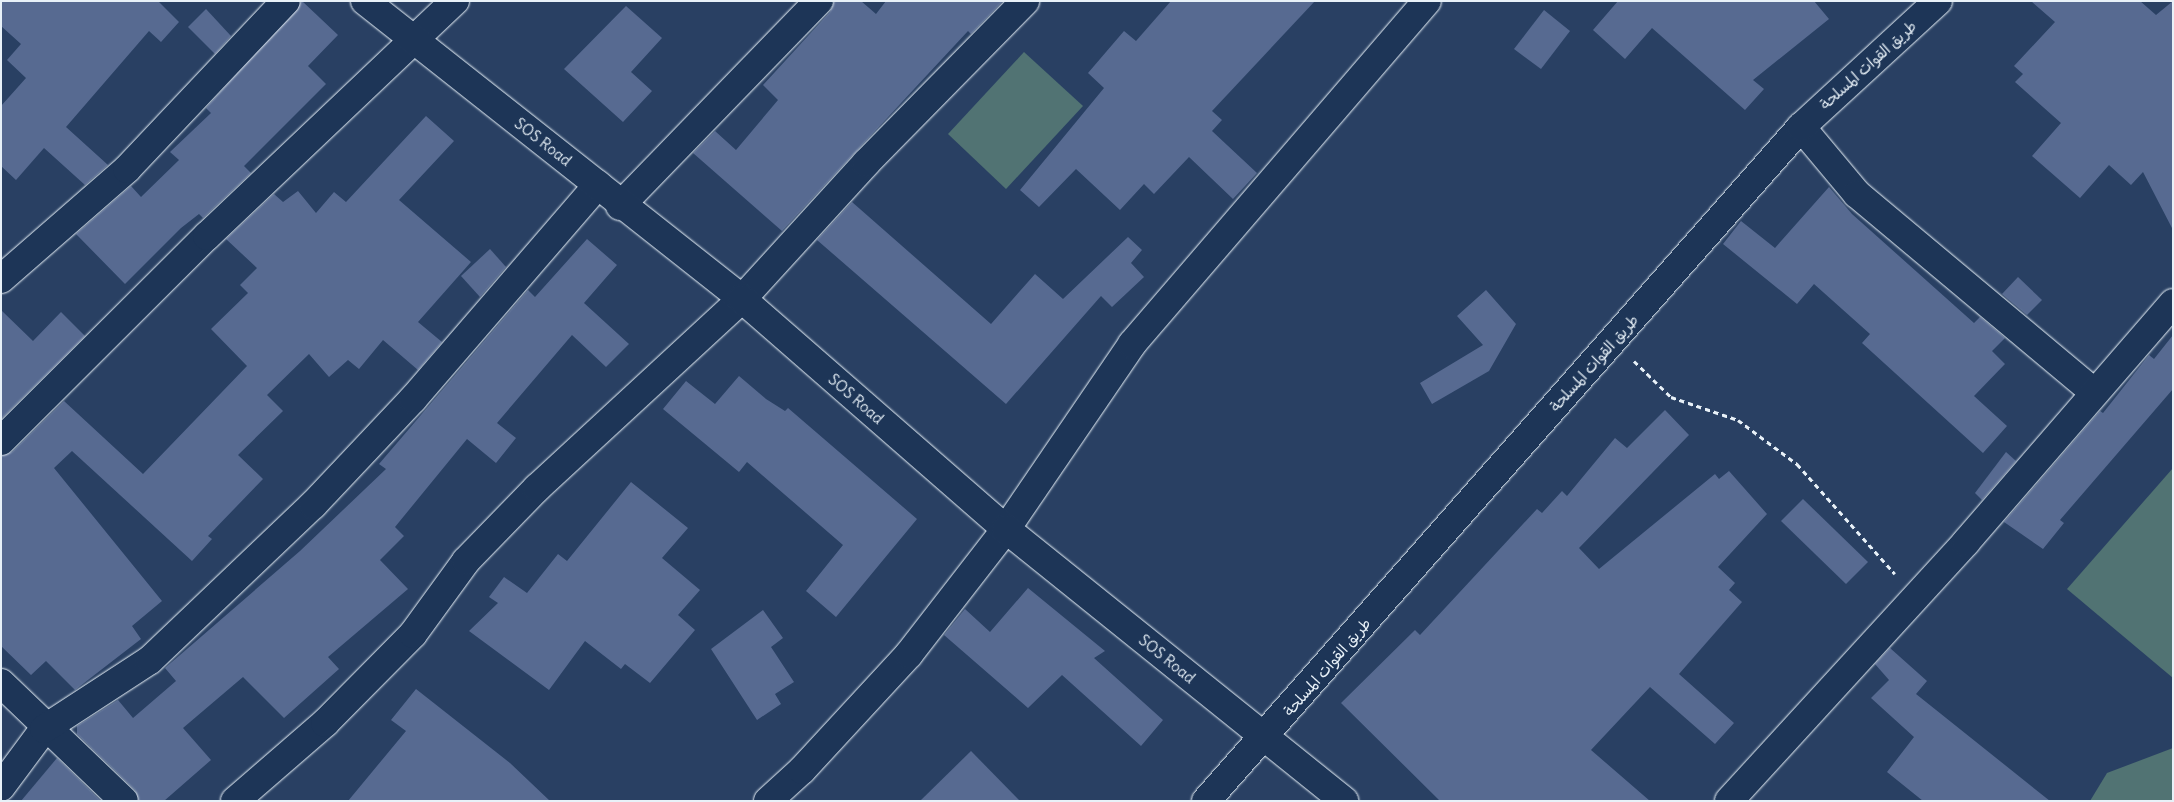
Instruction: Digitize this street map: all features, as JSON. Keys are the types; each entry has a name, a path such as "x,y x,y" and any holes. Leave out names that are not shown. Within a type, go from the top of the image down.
{"street":[{"path":"1,279 127,169 286,1"},
{"name":"SOS Road","path":"365,1 598,185 620,206 742,299 1006,530 1344,801"},
{"path":"1,441 413,38 455,1"},
{"path":"620,206 819,1"},
{"path":"235,801 325,723 412,634 466,561 559,465 742,299 866,163 1025,1"},
{"path":"768,801 802,770 909,654 1006,530 1132,344 1427,1"},
{"name":"طريق القوات المسلحة","path":"1206,801 1264,738 1801,127 1938,1"},
{"path":"1801,127 1857,194 2093,391"},
{"path":"1,787 44,729 150,660 313,505 413,399 598,185"},
{"path":"1729,801 1914,595 1966,542 2093,391 2173,303"},
{"path":"1,683 44,729 124,801"}],"path":[{"path":"1614,341 1671,397 1738,420 1798,464 1914,595"}],"green space":[{"path":"1024,52 1083,106 1006,189 948,134"},
{"path":"2173,468 2173,678 2067,589"},
{"path":"2173,748 2173,801 2090,801 2107,773"}],"building":[{"path":"1,1 158,1 179,22 161,42 149,31 66,127 108,165 85,185 44,148 16,180 1,166 1,106 26,78 7,60 21,44 1,26"},
{"path":"302,1 338,35 308,66 326,84 244,166 251,173 203,218 199,214 181,228 125,284 76,234 131,186 141,197 179,160 170,152 211,113 206,108"},
{"path":"834,1 861,1 876,14 886,1 1003,1 971,34 968,31 782,231 693,153 715,131 736,150 778,100 763,85 830,12"},
{"path":"1171,1 1315,1 1212,111 1222,120 1212,131 1257,173 1233,199 1189,157 1154,194 1144,184 1120,210 1076,169 1039,207 1020,190 1104,88 1088,73 1124,31 1136,41"},
{"path":"1618,1 1814,1 1829,19 1753,80 1764,89 1745,110 1652,28 1625,59 1593,30"},
{"path":"2031,1 2140,1 2156,15 2173,1 2173,230 2143,172 2131,185 2109,165 2080,198 2032,156 2061,123 2015,82 2023,74 2014,66 2055,22"},
{"path":"626,6 662,38 631,72 652,91 623,122 564,69"},
{"path":"206,9 231,36 215,54 188,27"},
{"path":"1544,10 1570,31 1541,69 1514,49"},
{"path":"426,116 454,141 399,200 471,262 418,322 442,342 418,370 383,340 359,369 348,360 329,377 309,354 267,395 283,411 238,455 263,479 208,536 212,539 192,561 72,451 54,468 162,601 132,626 141,639 75,690 46,661 31,675 1,646 1,456 12,452 64,401 143,474 247,366 211,329 248,293 240,285 257,268 226,239 274,194 283,202 298,191 316,213 334,192 346,202"},
{"path":"1829,187 1852,214 1974,323 1980,317 2005,338 1992,351 2005,364 1974,396 2007,426 1983,453 1862,343 1870,334 1814,284 1797,304 1723,244 1741,221 1775,248"},
{"path":"852,202 991,324 1035,274 1063,299 1128,237 1142,250 1131,263 1144,277 1112,307 1101,296 1006,404 817,240"},
{"path":"587,239 617,265 584,303 629,344 606,367 572,335 497,423 516,438 496,463 467,439 395,527 404,536 380,560 408,589 328,657 339,669 284,718 243,677 183,728 211,760 164,801 139,801 135,790 77,734 77,726 118,700 133,718 176,681 165,668 300,551 386,469 379,464 528,290 535,297"},
{"path":"490,249 506,267 480,297 461,276"},
{"path":"2018,277 2042,300 2027,315 2002,294"},
{"path":"1486,290 1516,324 1489,371 1432,404 1420,383 1483,345 1457,316"},
{"path":"1,310 33,341 61,312 85,336 1,419"},
{"path":"2173,335 2173,389 2060,520 2064,523 2043,549 2004,522 2100,411 2103,413 2149,355 2154,359"},
{"path":"739,376 766,399 785,411 788,408 917,519 836,617 806,591 843,545 747,462 739,472 663,409 686,381 715,404"},
{"path":"1665,410 1689,435 1579,548 1599,569 1715,474 1719,479 1729,471 1767,514 1718,567 1735,583 1729,590 1742,602 1679,674 1734,723 1715,744 1650,687 1591,750 1650,801 1440,801 1341,703 1415,630 1420,635 1537,509 1542,513 1562,491 1567,496 1615,438 1627,448"},
{"path":"2006,452 2016,461 1982,500 1975,493"},
{"path":"631,482 688,528 662,558 700,590 678,615 695,630 650,683 625,664 621,669 585,641 549,690 469,631 498,603 489,597 504,577 527,593 558,554 567,561"},
{"path":"1803,499 1868,562 1846,584 1781,521"},
{"path":"1028,588 1105,651 1094,658 1163,720 1141,746 1062,675 1028,708 944,635 965,609 990,632"},
{"path":"763,610 783,638 771,647 794,682 775,694 781,704 757,720 711,649"},
{"path":"1890,648 1927,681 1916,694 2050,801 1923,801 1887,772 1914,737 1871,698 1889,680 1875,664"},
{"path":"416,689 510,763 550,801 348,801 406,731 391,720"},
{"path":"971,751 1020,801 920,801"},
{"path":"57,758 101,801 21,801"}]}
